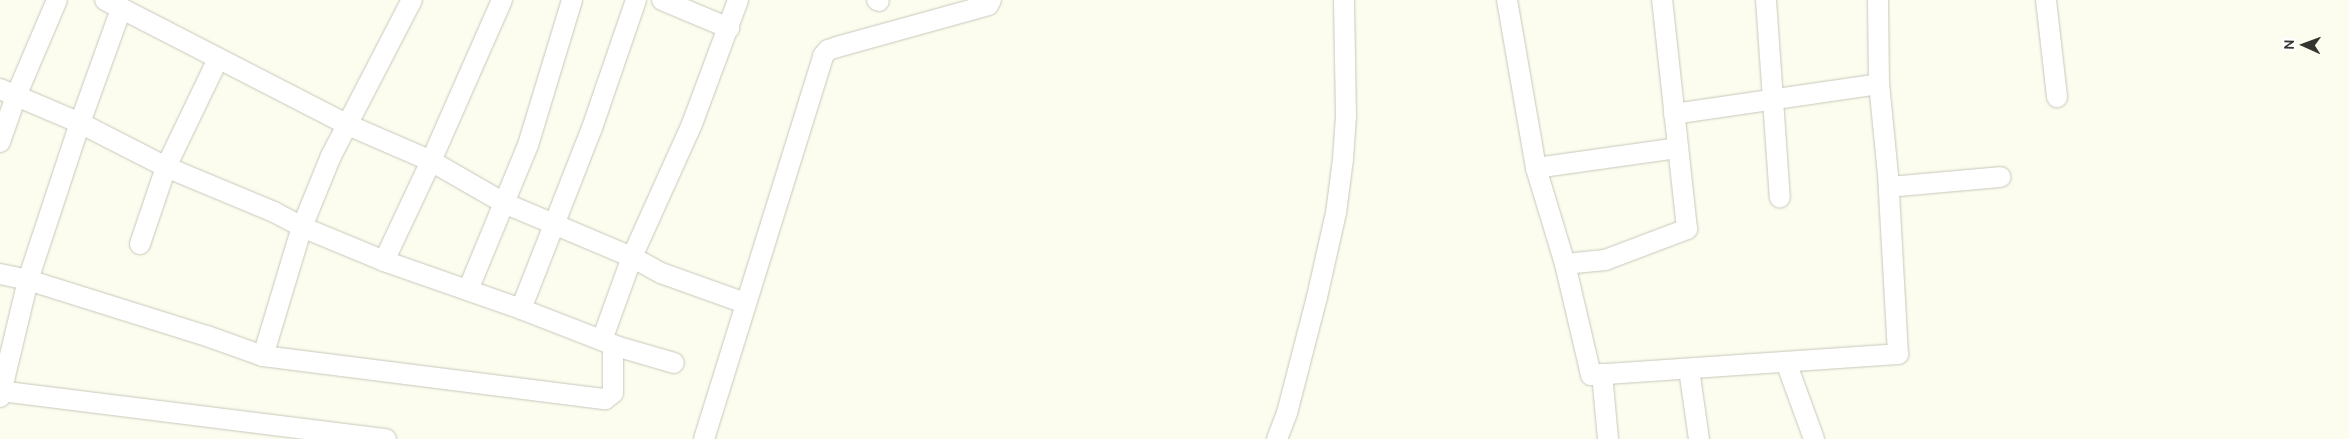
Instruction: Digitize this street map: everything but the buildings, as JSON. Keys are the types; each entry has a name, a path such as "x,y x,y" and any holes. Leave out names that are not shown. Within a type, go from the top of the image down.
{"street":[{"path":"0,142 8,92 57,0"},
{"path":"263,356 302,227 331,156 412,0"},
{"path":"384,261 431,161 502,0"},
{"path":"468,290 528,145 572,0"},
{"path":"521,309 592,128 636,0"},
{"path":"662,0 729,28"},
{"path":"0,274 28,280 208,336 263,356 605,399 613,393 608,342 632,257 692,124 738,0"},
{"path":"704,439 823,56 828,50 837,47 988,5 991,0"},
{"path":"1277,439 1287,413 1336,213 1346,116 1344,0"},
{"path":"1507,0 1536,168 1565,264 1591,375 1898,354 1889,187 1879,84 1878,0"},
{"path":"1565,264 1606,260 1687,229 1663,0"},
{"path":"1766,0 1780,198"},
{"path":"2046,0 2057,97"},
{"path":"386,439 1,393 28,280 80,123 113,5 348,125 431,161 504,203 632,257 661,273 695,287 745,303"},
{"path":"140,244 166,167 218,59"},
{"path":"1674,114 1879,84"},
{"path":"8,92 80,123 166,167 384,261 608,342 674,363"},
{"path":"1536,168 1678,148"},
{"path":"1889,187 2001,177"},
{"path":"1786,362 1814,439"},
{"path":"1689,369 1699,439"},
{"path":"1602,374 1608,439"}]}
